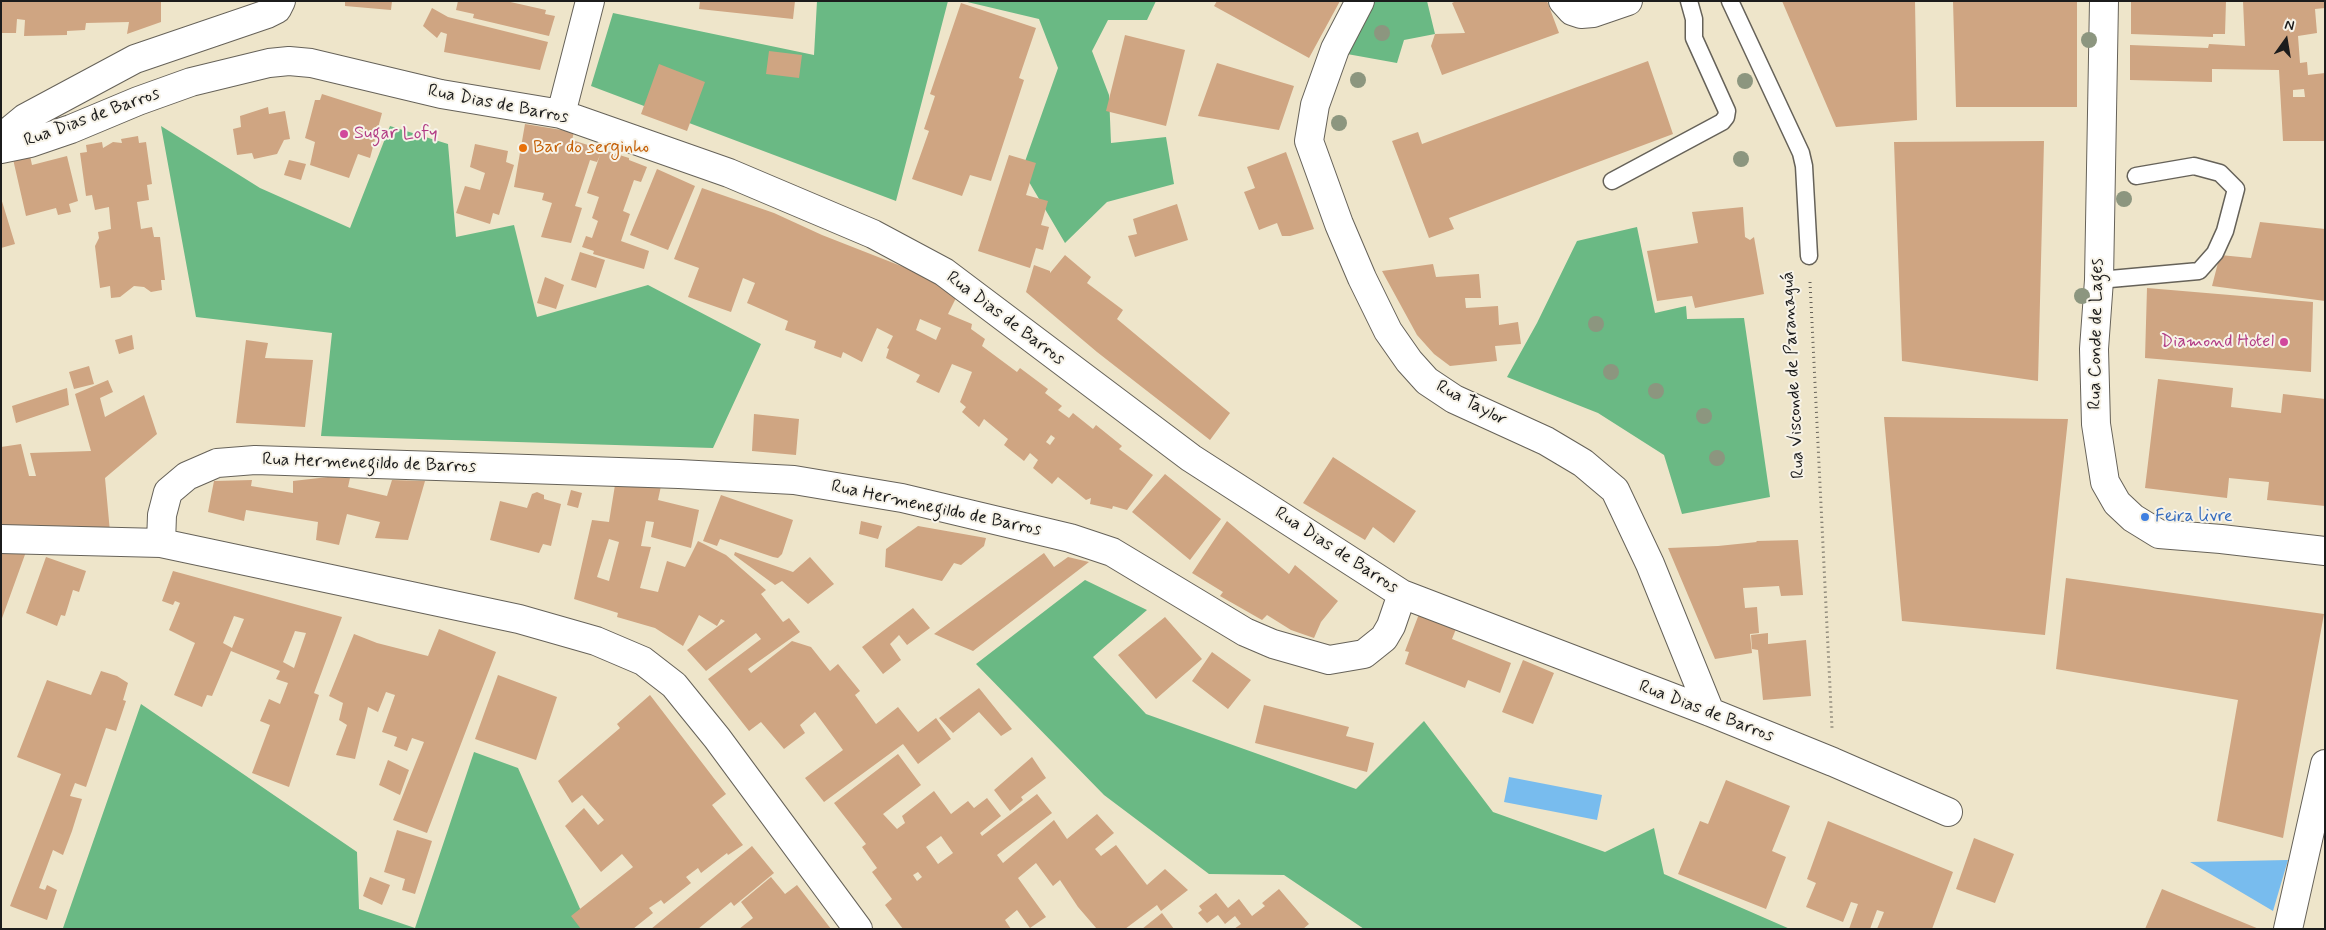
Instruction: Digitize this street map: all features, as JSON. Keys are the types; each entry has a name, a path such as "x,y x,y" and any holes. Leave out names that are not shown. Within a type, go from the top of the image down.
{"street":[{"path":"1,138 25,118 135,59 266,14 277,9 282,1"},
{"path":"561,114 590,1"},
{"name":"Rua Taylor","path":"1360,1 1334,49 1314,105 1309,141 1339,224 1362,278 1388,331 1409,362 1427,381 1454,399 1546,441 1576,459 1615,490 1650,564 1710,712"},
{"path":"1563,1 1572,11 1580,14 1593,13 1628,1"},
{"name":"Rua Conde de Lages","path":"2104,1 2099,280 2094,349 2096,424 2105,482 2117,503 2133,518 2159,534 2325,551"},
{"name":"Rua Dias de Barros","path":"1,149 30,143 71,129 138,101 191,82 269,63 289,61 311,63 432,92 561,114 729,173 873,234 944,272 1191,458 1402,594 1520,641 1710,712 1833,762 1948,812"},
{"name":"Rua Hermenegildo de Barros","path":"161,544 162,515 168,492 187,476 217,463 255,460 679,474 794,480 902,498 1070,538 1112,552 1245,632 1274,644 1329,660 1364,654 1384,638 1391,626 1402,594"},
{"path":"1,539 161,544 519,619 596,641 643,661 674,685 717,738 858,929"},
{"path":"2288,929 2325,764"}],"lane":[{"path":"1612,181 1722,122 1726,117 1727,111 1694,38 1694,19 1689,1"},
{"name":"Rua Visconde de Paranaguá","path":"1730,1 1801,153 1804,166 1809,256"},
{"path":"2099,280 2199,271 2215,254 2224,231 2236,189 2220,173 2194,166 2136,176"}],"path":[{"name":"Rua Visconde de Paranaguá","path":"1809,256 1833,762"}],"green space":[{"path":"817,1 948,1 896,201 591,86 613,13 814,55"},
{"path":"963,1 1156,1 1147,20 1108,20 1092,51 1109,95 1111,143 1166,137 1174,184 1107,202 1065,243 1022,170 1058,68 1039,19"},
{"path":"1364,1 1427,1 1435,34 1404,40 1397,63 1336,52"},
{"path":"161,126 260,188 350,228 390,126 448,144 456,237 514,225 537,317 648,285 761,344 713,448 321,436 332,333 196,317"},
{"path":"1637,227 1655,313 1686,306 1687,319 1744,318 1770,497 1682,514 1664,455 1598,413 1507,377 1537,323 1577,241"},
{"path":"1085,580 1147,610 1093,657 1146,714 1356,789 1424,721 1493,812 1605,852 1654,828 1664,874 1790,929 1364,929 1284,875 1209,874 1104,795 976,664"},
{"path":"141,704 357,852 359,909 415,928 474,752 518,768 589,929 63,928"}],"water":[{"path":"1509,777 1602,795 1597,820 1504,802"},
{"path":"2288,860 2273,911 2190,862"}],"building":[{"path":"2,1 161,1 161,22 127,34 129,22 86,23 85,30 67,31 67,35 24,36 25,20 17,19 16,33 1,33"},
{"path":"345,1 392,1 391,10 345,6"},
{"path":"458,1 506,1 546,10 545,14 555,16 549,36 473,18 474,14 456,10"},
{"path":"700,1 795,1 793,19 699,9"},
{"path":"1217,1 1340,1 1309,58 1214,6"},
{"path":"1456,1 1547,1 1559,33 1442,75 1431,46 1435,34 1465,33 1452,3"},
{"path":"1782,1 1915,1 1917,120 1836,127"},
{"path":"1953,1 2077,1 2077,107 1956,107"},
{"path":"2131,1 2226,1 2225,34 2213,34 2213,37 2131,34"},
{"path":"2243,1 2325,1 2325,8 2315,9 2317,33 2298,36 2300,63 2307,62 2308,75 2325,73 2325,141 2283,141 2279,70 2212,69 2212,82 2130,80 2130,45 2208,48 2209,44 2245,46","holes":["2304,89 2305,97 2293,97 2293,90"]},
{"path":"961,3 1036,28 1019,78 1024,80 991,181 970,175 962,196 912,179 929,131 924,129 935,96 930,94"},
{"path":"432,8 448,17 548,42 540,70 444,52 447,34 441,32 437,38 423,26"},
{"path":"1125,35 1185,50 1166,126 1106,111"},
{"path":"769,51 802,55 799,78 766,74"},
{"path":"1648,61 1673,134 1449,218 1454,229 1429,238 1392,141 1418,132 1422,144"},
{"path":"1217,63 1294,86 1279,130 1198,116"},
{"path":"659,64 705,82 687,131 641,114"},
{"path":"322,94 382,113 370,158 358,154 349,178 310,165 315,142 305,138 315,100 320,100"},
{"path":"268,107 269,114 285,111 290,139 284,140 277,154 254,159 252,153 237,155 233,129 241,127 240,116"},
{"path":"525,124 574,132 572,140 629,158 629,160 647,167 641,182 634,180 623,211 630,214 621,241 649,251 644,269 593,254 594,251 582,247 586,236 592,238 598,221 592,218 599,197 587,193 600,155 597,162 590,160 575,206 582,208 571,243 541,237 552,203 542,200 544,193 514,187"},
{"path":"138,136 139,143 146,142 152,184 147,185 149,200 137,202 141,229 152,227 154,237 160,237 165,280 161,280 162,290 151,292 144,287 134,286 120,297 111,298 110,286 100,288 95,246 99,238 98,232 111,229 109,207 95,210 92,195 86,196 80,153 87,152 86,145 102,142 103,148 113,142 122,143 121,139"},
{"path":"2044,141 2038,381 1902,361 1894,142"},
{"path":"475,144 508,151 506,162 514,165 499,215 493,213 490,224 456,213 465,186 480,190 485,173 470,167"},
{"path":"1286,152 1314,229 1290,236 1282,236 1277,223 1259,230 1244,192 1255,188 1247,167"},
{"path":"1009,155 1036,163 1026,195 1048,201 1041,225 1049,227 1043,250 1036,248 1030,268 978,251"},
{"path":"30,156 32,165 67,156 78,201 69,204 71,212 58,215 56,208 26,216 13,159"},
{"path":"289,160 306,164 301,180 284,175"},
{"path":"657,169 695,186 668,250 630,235"},
{"path":"702,188 774,213 822,235 924,275 956,298 948,314 972,324 971,329 985,339 982,346 1017,372 1020,368 1048,389 1045,393 1062,406 1058,410 1069,418 1073,413 1093,429 1096,425 1122,446 1119,449 1153,475 1127,510 1113,506 1112,509 1090,504 1091,498 1086,500 1058,477 1052,484 1033,468 1038,460 1030,453 1024,461 1004,445 1008,439 984,419 979,427 962,412 966,407 960,402 972,372 952,364 939,393 916,382 920,375 886,358 889,349 887,348 893,336 877,328 862,362 843,352 841,358 814,348 816,341 785,330 788,321 747,303 755,283 743,278 731,312 688,297 699,268 674,259","holes":["920,319 941,328 936,340 916,330","1051,435 1055,438 1050,445 1046,442"]},
{"path":"1,198 15,244 1,248"},
{"path":"1177,204 1188,240 1135,257 1128,236 1137,234 1133,219"},
{"path":"1743,207 1745,237 1750,240 1754,237 1764,294 1695,308 1692,296 1657,301 1647,251 1698,243 1692,212"},
{"path":"2260,222 2325,229 2325,301 2212,286 2220,255 2251,258"},
{"path":"580,252 605,260 596,288 571,280"},
{"path":"1065,255 1091,277 1087,283 1123,310 1117,319 1230,413 1210,440 1097,352 1026,292 1034,265 1050,271 1050,273"},
{"path":"1433,264 1436,277 1479,274 1481,298 1465,298 1466,308 1498,306 1499,325 1518,322 1521,344 1495,346 1497,361 1450,366 1434,354 1417,335 1382,271"},
{"path":"545,277 564,285 556,309 537,303"},
{"name":"Diamond Hotel","path":"2147,288 2313,302 2311,372 2145,358"},
{"path":"132,335 134,349 119,354 115,340"},
{"path":"246,340 268,343 265,358 313,360 305,427 236,423"},
{"path":"89,366 94,384 74,389 69,372"},
{"path":"2158,379 2233,388 2231,407 2281,413 2283,394 2325,399 2325,506 2267,500 2269,482 2229,478 2227,498 2145,488"},
{"path":"108,380 113,392 100,398 105,417 144,395 157,434 105,478 110,532 1,527 1,447 21,444 29,476 36,476 30,453 91,451 75,394"},
{"path":"67,388 69,405 16,423 12,406"},
{"path":"754,414 799,419 796,455 752,451"},
{"path":"1884,417 2068,419 2045,635 1902,621"},
{"path":"1333,457 1416,511 1394,543 1373,527 1365,540 1303,503"},
{"path":"1165,474 1221,519 1190,560 1132,512"},
{"path":"328,477 350,478 348,487 387,496 392,480 425,481 408,540 375,538 380,522 347,514 339,545 316,540 318,522 246,510 244,521 208,512 214,481 252,480 251,486 293,493 293,481"},
{"path":"615,485 661,486 658,500 699,510 691,548 651,537 654,522 646,521 641,546 651,547 640,588 658,592 667,561 685,567 698,541 726,555 766,590 761,594 783,622 789,618 800,632 748,669 751,673 792,641 811,647 830,671 838,664 860,691 855,695 876,724 898,707 918,732 936,718 951,739 918,764 903,744 824,802 805,778 843,750 815,712 800,725 805,733 784,749 761,722 749,731 708,679 761,639 756,633 706,671 687,650 725,621 721,619 717,626 699,615 683,646 655,628 617,617 618,613 574,599 592,520 609,522","holes":["609,539 619,542 609,581 597,577"]},
{"path":"571,490 582,493 578,508 567,505"},
{"path":"537,492 544,495 544,499 561,504 551,546 543,544 539,553 490,540 500,501 527,508 532,494"},
{"path":"721,495 793,520 782,554 778,558 720,539 717,546 703,541"},
{"path":"861,521 882,526 878,539 859,534"},
{"path":"1227,521 1289,574 1295,565 1338,601 1321,622 1314,638 1291,630 1267,615 1262,620 1220,596 1223,592 1192,573"},
{"path":"918,526 986,538 984,546 961,565 954,563 942,581 885,567 886,549"},
{"path":"1798,540 1803,595 1781,596 1779,586 1743,588 1745,608 1757,607 1759,633 1750,634 1752,653 1715,659 1668,548 1718,546 1756,541"},
{"path":"1,548 27,549 1,621"},
{"path":"735,552 793,572 810,557 834,584 808,604 782,581 775,585 734,555"},
{"path":"1044,553 1054,567 1068,557 1089,562 973,651 934,634"},
{"path":"46,557 86,571 79,592 73,590 65,616 61,615 57,626 26,613"},
{"path":"173,571 342,617 314,693 319,695 289,787 252,773 270,725 260,721 269,699 280,704 288,683 276,679 280,671 231,651 212,696 207,695 202,707 174,695 195,643 169,630 180,603 175,601 173,605 162,601","holes":["234,616 244,619 232,648 223,643","295,631 306,633 294,668 283,662"]},
{"path":"2066,578 2324,614 2283,838 2217,821 2238,700 2056,669"},
{"path":"913,608 930,628 907,645 899,635 890,644 901,660 883,674 862,647"},
{"path":"1419,614 1456,629 1452,639 1511,663 1500,693 1468,680 1465,688 1405,664 1409,652 1405,651"},
{"path":"1165,617 1202,659 1156,699 1118,655"},
{"path":"439,629 496,652 427,833 393,820 424,742 412,738 407,751 394,746 397,737 382,732 395,695 386,692 378,712 368,707 355,759 336,755 347,725 339,720 343,703 329,696 354,634 377,643 428,656"},
{"path":"1768,633 1768,644 1806,640 1811,696 1763,700 1758,650 1752,649 1751,635"},
{"path":"1212,652 1251,680 1228,709 1192,681"},
{"path":"1523,660 1554,673 1533,724 1502,712"},
{"path":"101,671 117,676 128,683 123,700 126,701 116,731 106,728 86,787 75,783 70,796 82,799 72,831 63,855 53,850 39,888 45,890 47,885 57,890 47,920 10,906 61,774 17,757 47,680 91,695"},
{"path":"498,675 557,697 536,760 475,739"},
{"path":"979,688 1012,729 1001,736 979,712 953,733 939,718"},
{"path":"650,695 726,794 712,805 743,845 728,855 727,853 701,873 698,868 686,877 691,883 664,904 661,900 649,908 653,913 633,929 581,929 571,916 633,867 622,854 601,872 565,826 584,808 598,825 604,820 582,795 572,803 558,781 620,728 617,724"},
{"path":"1264,705 1349,727 1346,736 1374,743 1367,772 1255,743"},
{"path":"898,754 921,785 883,814 897,829 905,823 902,816 934,791 951,814 968,801 974,808 987,798 1001,816 980,833 982,836 1037,794 1052,813 997,855 1003,863 1054,820 1067,839 1097,814 1114,833 1095,849 1101,856 1116,845 1147,885 1165,869 1188,890 1161,911 1157,905 1125,929 1097,929 1078,907 1060,880 1053,886 1036,863 1018,878 1046,917 1030,928 1017,910 1005,920 1011,929 903,929 885,905 892,899 872,872 877,868 862,847 866,844 834,803","holes":["941,836 953,853 938,864 926,847","918,872 922,877 917,881 913,875"]},
{"path":"1032,757 1046,778 1021,797 1023,800 1010,811 994,790"},
{"path":"388,760 409,770 400,795 379,785"},
{"path":"1726,780 1790,806 1772,851 1786,857 1766,909 1678,874 1700,821 1708,824"},
{"path":"1828,821 1953,872 1932,929 1877,929 1884,912 1877,910 1870,929 1849,929 1858,904 1851,902 1843,922 1806,907 1816,883 1807,879"},
{"path":"397,830 432,841 415,894 402,890 405,879 384,872"},
{"path":"1974,838 2014,854 1995,903 1956,889"},
{"path":"752,846 774,873 734,906 731,902 698,929 651,929"},
{"path":"370,877 390,885 382,905 363,896"},
{"path":"771,877 785,894 797,885 831,929 739,929 753,918 741,902"},
{"path":"1279,889 1309,924 1303,929 1234,929 1241,924 1235,916 1225,924 1218,915 1207,923 1198,913 1202,910 1199,906 1216,893 1228,908 1239,899 1252,916 1265,906 1262,903"},
{"path":"2162,889 2259,929 2145,929"},
{"path":"1162,913 1174,929 1142,929"}],"place":[{"name":"Sugar Lofy","path":"344,134"},
{"name":"Bar do serginho","path":"523,148"},
{"name":"Diamond Hotel","path":"2284,342"},
{"name":"Feira livre","path":"2145,517"}]}
